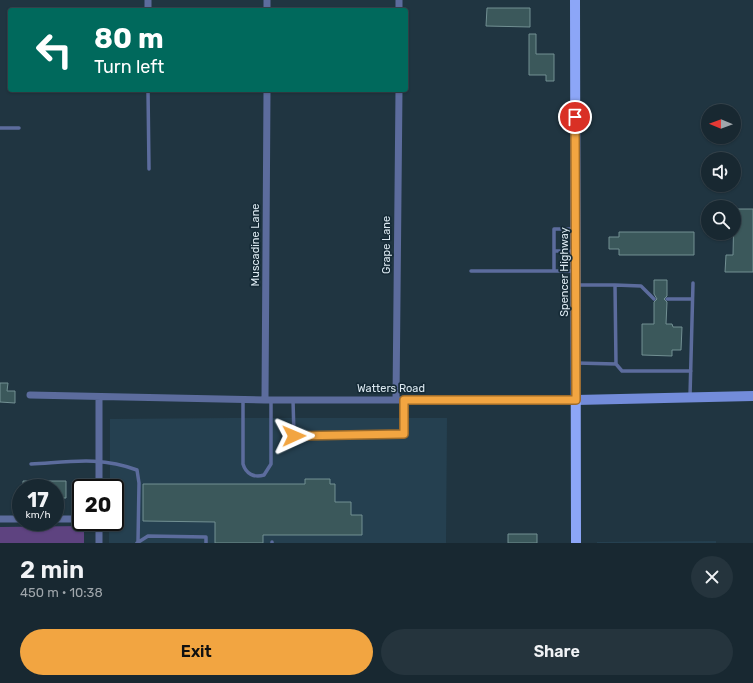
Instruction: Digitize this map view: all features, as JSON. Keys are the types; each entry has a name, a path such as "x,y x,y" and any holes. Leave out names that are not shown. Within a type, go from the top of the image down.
{"main road":[{"name":"Spencer Highway","path":"575,0 576,543"}],"street":[{"name":"Muscadine Lane","path":"267,92 268,400"},
{"name":"Grape Lane","path":"399,92 400,400"},
{"name":"Watters Road","path":"30,395 99,398 243,400 576,400 753,396"},
{"path":"99,398 99,479"},
{"path":"0,519 12,519"},
{"path":"99,531 99,543"}],"lane":[{"path":"148,92 149,169"},
{"path":"0,128 19,128"},
{"path":"554,271 554,229 576,229"},
{"path":"554,251 576,252"},
{"path":"471,271 576,271"},
{"path":"690,397 693,283"},
{"path":"576,285 642,286 654,299"},
{"path":"615,285 616,364 622,371 690,372"},
{"path":"667,299 692,299"},
{"path":"576,363 616,364"},
{"path":"243,400 243,464 247,472 255,476 264,475 271,464 268,400"},
{"path":"294,400 294,436 404,434 400,400"},
{"path":"31,464 99,460 122,464 137,470 139,483 137,543"},
{"path":"137,543 148,536 206,537 206,543"}],"shaded area":[{"path":"447,418 446,543 109,543 109,531 124,531 124,479 110,479 110,419"},
{"path":"64,526 72,526 72,531 84,531 84,543 0,543 0,527 12,527 12,531 64,531"},
{"path":"716,541 716,543 597,543 597,542"}],"building":[{"path":"487,8 530,8 530,27 486,26"},
{"path":"529,34 536,34 536,54 554,54 554,81 546,81 546,75 529,75"},
{"path":"741,209 753,209 753,272 725,272 726,255 733,255 733,240 741,240"},
{"path":"619,232 694,232 694,255 619,255 619,249 609,249 609,237 619,237"},
{"path":"654,280 667,280 667,296 664,299 667,302 666,324 672,324 673,327 682,327 681,350 672,350 672,356 642,355 642,324 654,324 654,302 657,299 654,294"},
{"path":"0,383 8,383 7,391 15,391 15,403 0,402"},
{"path":"305,479 330,479 330,484 335,484 335,502 351,502 351,515 362,515 362,535 263,535 263,543 215,543 215,522 143,521 143,484 305,484"},
{"path":"64,481 66,481 66,498 64,498"},
{"path":"508,534 537,534 537,543 508,543"}],"route":[{"path":"294,436 404,434 404,400 576,400 575,117"}]}
